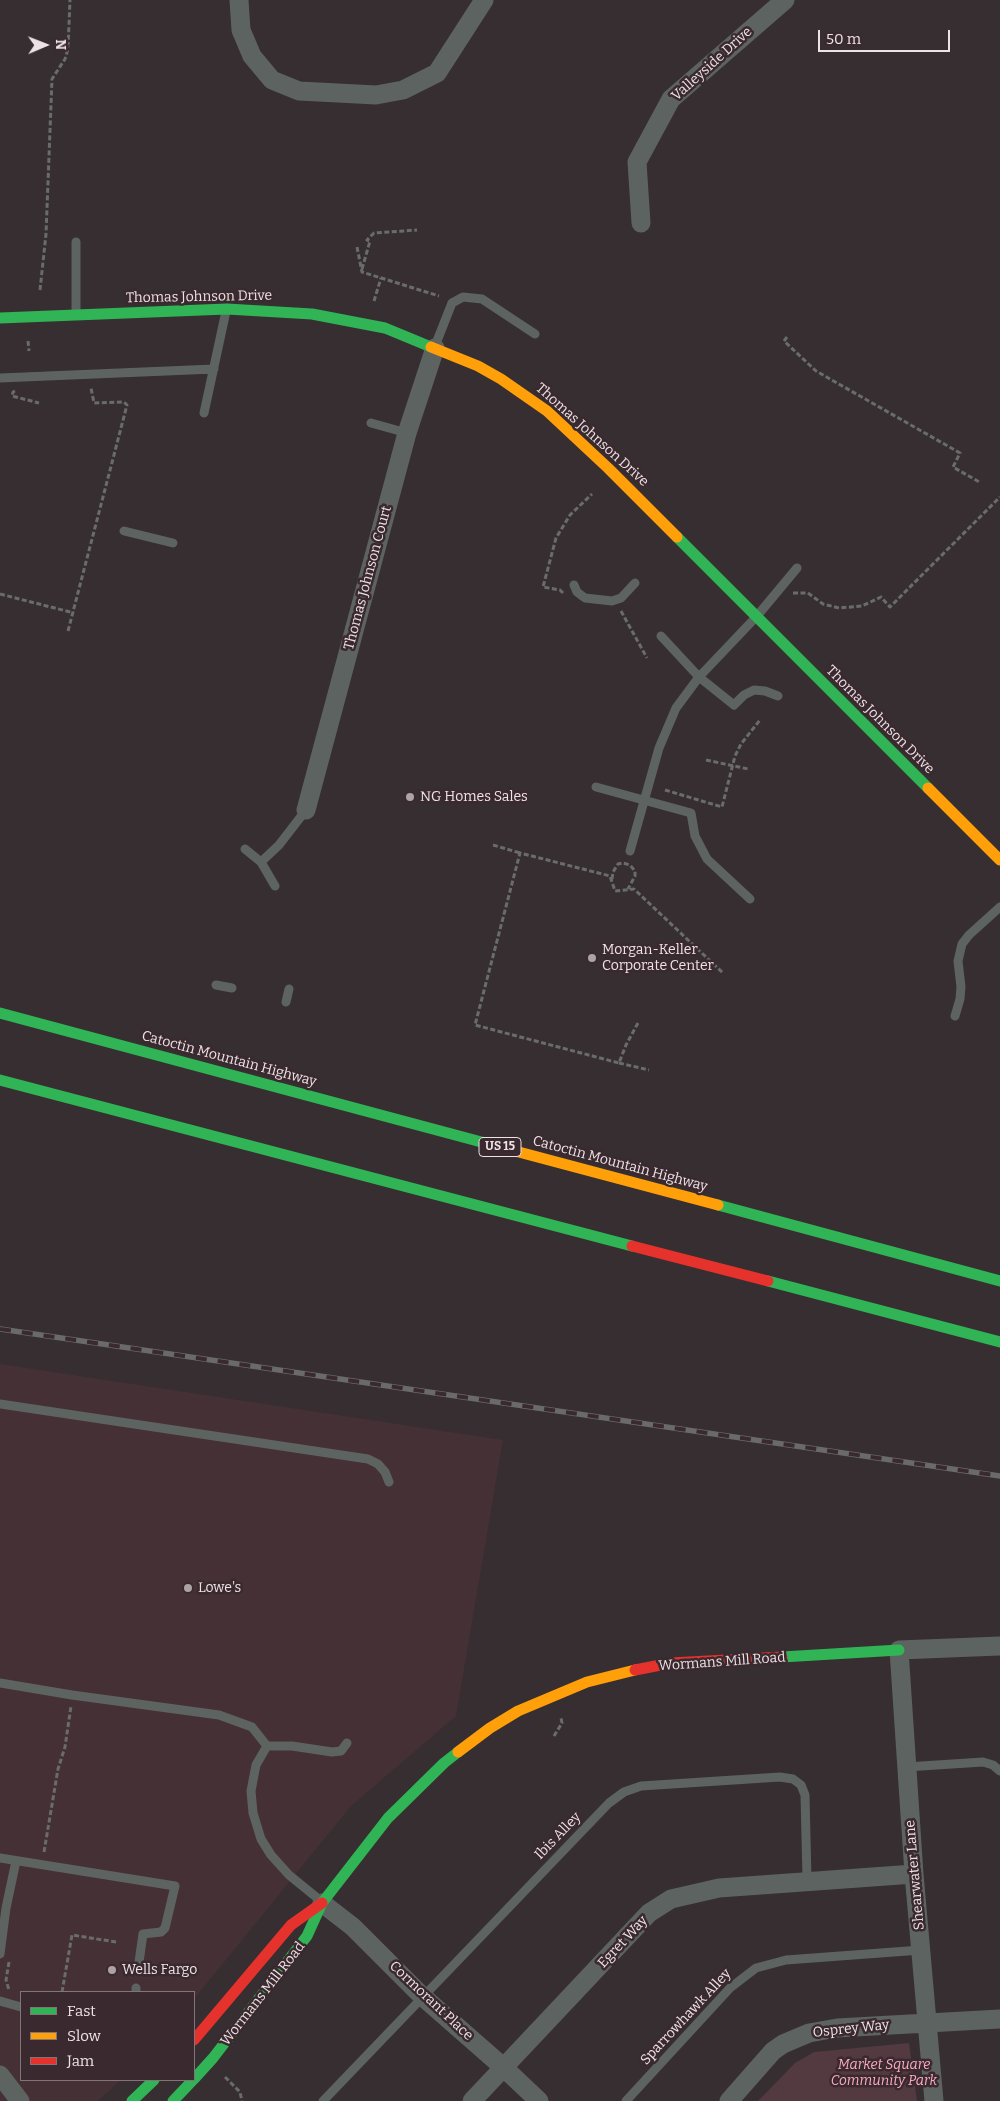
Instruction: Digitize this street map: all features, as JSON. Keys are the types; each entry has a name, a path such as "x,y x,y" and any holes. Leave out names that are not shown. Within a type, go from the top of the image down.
{"main road":[{"name":"Thomas Johnson Drive","path":"0,318 227,309 312,314 385,328 478,366 501,379 546,411 608,468 1000,860"},
{"name":"Catoctin Mountain Highway","path":"0,1013 1000,1281"},
{"path":"0,1080 1000,1342"},
{"name":"Wormans Mill Road","path":"195,2077 213,2058 307,1936 322,1903 388,1818 444,1763 490,1728 518,1711 587,1682 619,1673 671,1663 899,1650"},
{"name":"Wormans Mill Road","path":"195,2039 291,1925 322,1903"},
{"path":"132,2101 153,2081"},
{"name":"Wormans Mill Road","path":"172,2101 191,2081"}],"street":[{"path":"239,0 241,30 252,56 272,80 299,92 376,95 403,90 437,73 484,0"},
{"name":"Valleyside Drive","path":"641,223 637,162 671,99 785,0"},
{"name":"Thomas Johnson Court","path":"306,810 407,433 435,348"},
{"name":"Wormans Mill Road","path":"899,1650 1000,1646"},
{"name":"Shearwater Lane","path":"899,1650 914,1874 934,2101"},
{"name":"Egret Way","path":"472,2101 649,1914 671,1899 719,1888 807,1880 914,1874"},
{"name":"Cormorant Place","path":"322,1903 353,1927 422,1996 539,2101"},
{"name":"Osprey Way","path":"730,2101 773,2051 783,2044 809,2033 837,2028 1000,2019"},
{"path":"0,2075 20,2101"}],"lane":[{"path":"76,242 76,314"},
{"path":"435,348 452,303 463,297 482,299 536,334"},
{"path":"204,413 227,309"},
{"path":"0,378 214,369"},
{"path":"371,423 407,433"},
{"path":"124,531 173,543"},
{"path":"630,851 659,748 676,708 699,677 757,616 797,568"},
{"path":"574,585 577,592 585,598 612,601 621,598 634,583"},
{"path":"661,636 699,677 734,705 744,695 754,690 765,691 778,696"},
{"path":"596,787 691,813 695,836 707,859 750,899"},
{"path":"261,862 279,845 306,810"},
{"path":"245,849 261,862 275,886"},
{"path":"955,1016 960,999 961,987 958,961 962,944 969,935 1000,907"},
{"path":"216,984 232,988"},
{"path":"286,1002 289,989"},
{"path":"0,1404 368,1459 386,1472 389,1482"},
{"path":"0,1683 219,1715 252,1727 267,1746"},
{"path":"267,1746 292,1746 332,1752 341,1751 347,1743"},
{"path":"267,1746 256,1765 251,1790 253,1813 261,1839 271,1855 297,1884 322,1903"},
{"path":"906,1768 983,1762 993,1765 1000,1771"},
{"name":"Ibis Alley","path":"324,2101 422,1996 609,1803 624,1792 641,1786 780,1777 793,1779 801,1785 805,1795 807,1880"},
{"path":"0,1858 174,1886 165,1928 161,1932 143,1934 139,1962"},
{"path":"0,1954 6,1908 16,1861"},
{"name":"Sparrowhawk Alley","path":"626,2101 730,1988 756,1968 786,1960 922,1950"},
{"path":"0,2001 20,2006"}],"path":[{"path":"40,290 46,234 52,79 67,54 70,0"},
{"path":"362,272 370,241 367,240 374,233 417,230"},
{"path":"357,248 362,272"},
{"path":"362,272 439,296"},
{"path":"374,301 381,278"},
{"path":"788,337 784,341 816,371 960,453 953,467 981,482"},
{"path":"28,341 29,351"},
{"path":"68,631 127,405 124,402 94,403 92,388 83,388"},
{"path":"19,391 13,392 12,396 39,402"},
{"path":"788,597 795,592 808,593 823,604 839,608 862,606 880,597 890,607 1000,497"},
{"path":"0,594 74,613"},
{"path":"666,790 722,807 732,766 741,744 760,720"},
{"path":"706,760 748,769"},
{"path":"493,846 610,876 615,890 634,890 723,973"},
{"path":"520,853 475,1025 649,1070"},
{"path":"612,881 613,872 618,864 630,865 634,870 635,876 628,889"},
{"path":"619,1063 638,1023"},
{"path":"35,1864 43,1856 46,1848 58,1769 65,1748 72,1695"},
{"path":"554,1736 562,1723 561,1718"},
{"path":"62,1991 72,1935 116,1942"},
{"path":"9,1961 6,1985 14,1993"},
{"path":"220,2073 240,2092 242,2101"}],"shaded area":[{"path":"0,1364 503,1440 456,1716 351,1806 195,1998 195,1991 20,1991 20,2081 120,2081 98,2101 0,2101"}],"green space":[{"name":"Market Square Community Park","path":"909,2043 917,2101 758,2101 795,2063 814,2052"}],"railway":[{"path":"0,1329 1000,1476"}],"traffic: fast":[{"path":"0,318 227,309 312,314 385,328 431,347"},
{"path":"677,537 928,788"},
{"path":"0,1013 515,1151"},
{"path":"0,1080 632,1246"},
{"path":"718,1205 1000,1281"},
{"path":"768,1281 1000,1342"},
{"path":"782,1657 899,1650"},
{"path":"195,2078 213,2058 307,1936 322,1903 388,1818 444,1763 458,1752"},
{"path":"132,2101 153,2081"},
{"path":"173,2101 192,2081"}],"traffic: slow":[{"path":"431,347 478,366 501,379 547,411 608,468 677,537"},
{"path":"928,788 1000,860"},
{"path":"515,1151 718,1205"},
{"path":"458,1752 490,1728 518,1711 587,1682 635,1670"}],"traffic: jam":[{"path":"632,1246 768,1281"},
{"path":"635,1670 671,1663 782,1657"},
{"path":"195,2039 291,1925 322,1903"}],"place":[{"name":"NG Homes Sales","path":"410,797"},
{"name":"Morgan-Keller Corporate Center","path":"592,958"},
{"name":"Lowe's","path":"188,1588"},
{"name":"Wells Fargo","path":"112,1970"}]}
